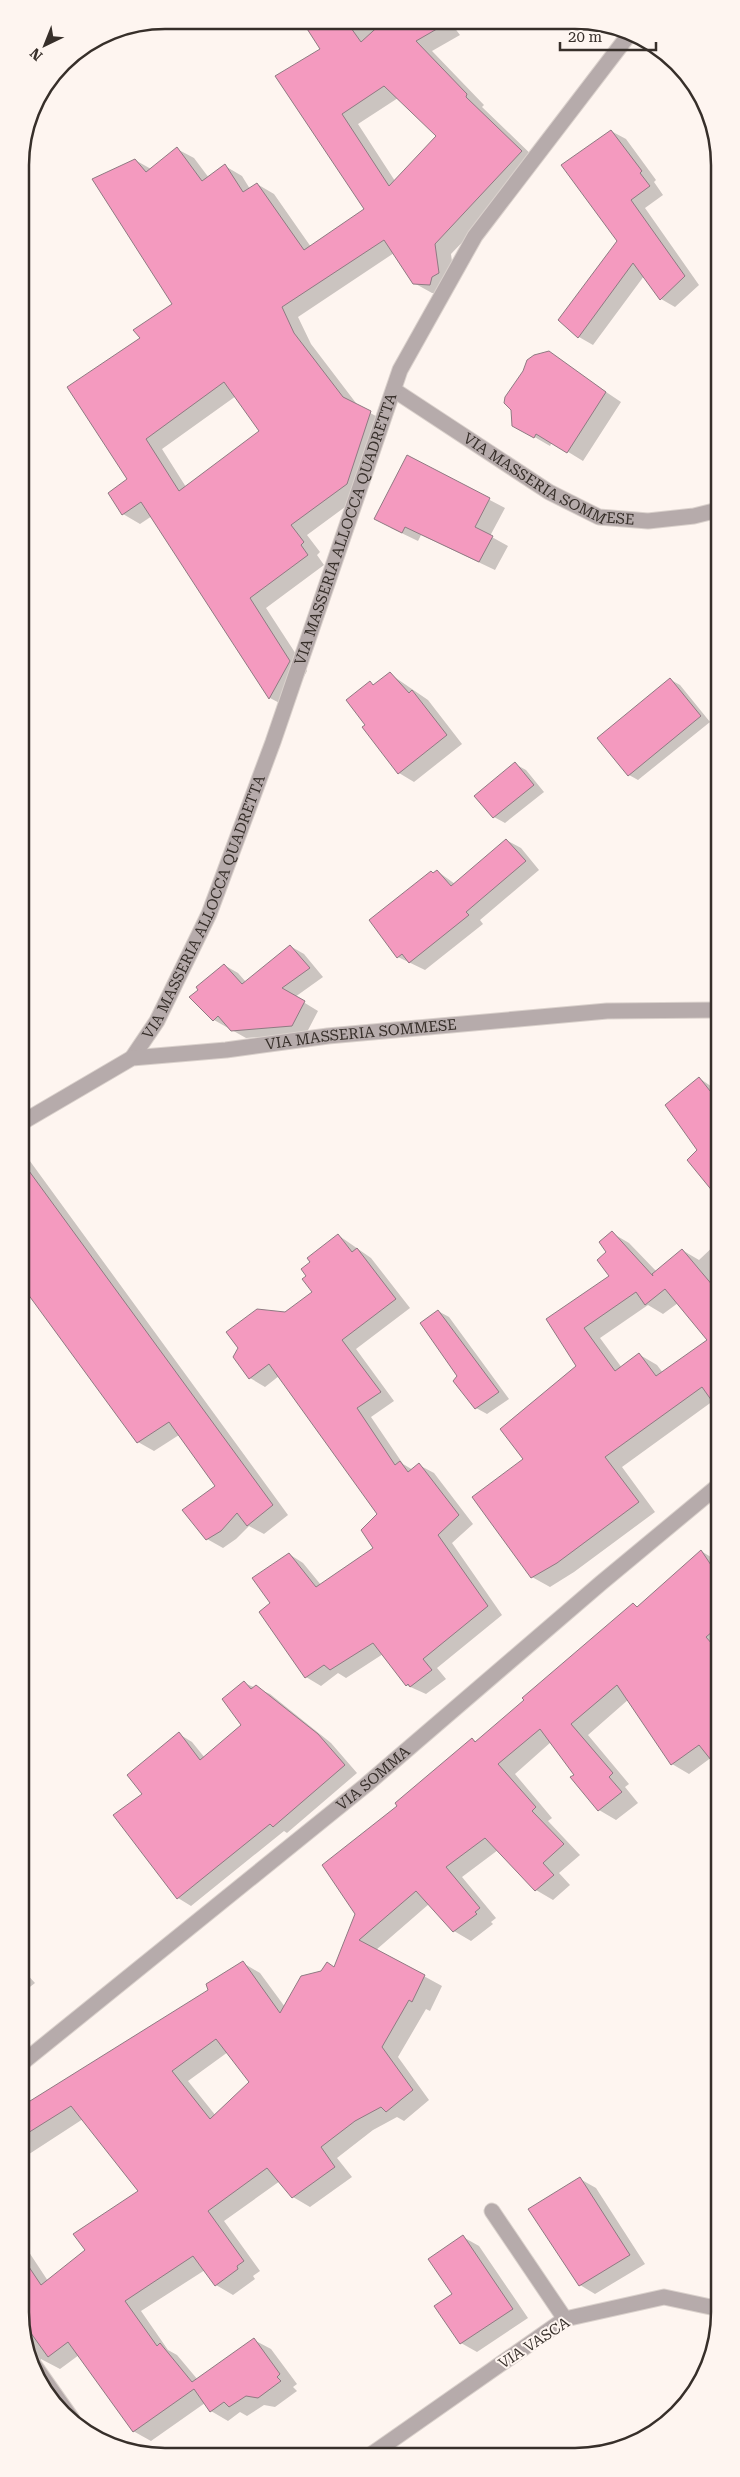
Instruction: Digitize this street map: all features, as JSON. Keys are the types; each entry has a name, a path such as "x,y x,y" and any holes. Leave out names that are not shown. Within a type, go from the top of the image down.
{"street":[{"name":"VIA MASSERIA ALLOCCA QUADRETTA","path":"132,1058 157,1021 209,914 273,742 400,370 475,236 626,39"},
{"name":"VIA MASSERIA SOMMESE","path":"394,390 549,492 600,517 648,522 711,512"},
{"name":"VIA MASSERIA SOMMESE","path":"29,1118 132,1058 226,1050 338,1035 598,1012 711,1010"},
{"name":"VIA SOMMA","path":"29,2057 366,1785 601,1583 711,1492"},
{"path":"492,2211 565,2319"},
{"name":"VIA VASCA","path":"381,2448 565,2319 664,2297 711,2307"}],"building":[{"path":"307,29 352,29 361,42 375,29 437,29 416,41 467,94 466,97 522,151 435,244 439,273 432,277 430,285 413,284 384,240 282,307 294,333 343,397 371,411 347,484 291,525 304,542 301,545 308,555 250,598 290,661 269,699 141,502 122,515 108,493 127,479 67,387 140,338 133,330 172,304 92,179 135,159 146,172 177,147 202,181 225,164 243,192 257,183 304,250 364,209 275,76 320,49","holes":["384,86 436,136 389,186 342,114","224,382 259,431 179,491 146,439"]},
{"path":"611,130 642,171 640,173 650,186 631,200 685,276 660,300 633,263 578,338 558,320 617,241 561,165"},
{"path":"549,351 606,392 567,453 536,434 534,438 512,426 511,410 504,403 505,397 523,371 527,360 534,355"},
{"path":"407,455 490,498 475,527 493,536 479,562 405,527 402,533 374,519"},
{"path":"390,672 409,693 412,690 447,735 398,774 362,727 365,725 346,700 370,681 373,685"},
{"path":"670,678 701,716 628,776 597,738"},
{"path":"515,762 534,785 493,818 474,796"},
{"path":"506,839 526,861 466,912 469,915 409,963 402,954 397,958 369,920 431,871 433,873 437,870 451,886"},
{"path":"290,945 310,968 282,988 305,1001 292,1026 231,1031 218,1016 213,1021 189,997 198,990 196,987 224,964 242,984"},
{"path":"699,1077 711,1092 711,1189 687,1160 697,1150 665,1105"},
{"path":"29,1171 273,1505 247,1526 237,1513 221,1531 206,1540 182,1510 215,1486 169,1422 137,1443 29,1296"},
{"path":"612,1231 653,1276 652,1274 682,1249 711,1283 711,1400 702,1387 605,1457 639,1502 557,1563 531,1578 472,1497 523,1459 500,1429 576,1366 546,1319 609,1276 597,1260 606,1252 599,1242","holes":["665,1289 707,1340 656,1376 639,1353 615,1371 584,1328 636,1292 645,1305"]},
{"path":"338,1234 352,1252 357,1248 396,1299 342,1340 381,1392 357,1408 395,1465 400,1461 408,1472 419,1463 459,1515 438,1535 488,1606 423,1659 432,1670 410,1687 408,1684 406,1686 373,1643 330,1670 324,1665 305,1678 259,1612 270,1603 252,1578 289,1553 316,1587 373,1548 361,1530 377,1514 269,1364 249,1379 233,1357 238,1348 226,1332 257,1309 285,1312 312,1292 302,1279 306,1276 301,1269 310,1262 307,1258"},
{"path":"438,1310 499,1392 475,1409 453,1381 457,1376 420,1323"},
{"path":"701,1550 711,1565 711,1633 706,1637 711,1643 711,1760 699,1745 671,1765 617,1685 571,1724 613,1773 609,1777 622,1792 598,1811 570,1777 574,1775 540,1729 498,1764 536,1807 532,1811 564,1844 543,1863 554,1875 535,1891 485,1838 446,1867 480,1908 475,1912 477,1914 453,1932 416,1891 359,1940 425,1975 412,2002 409,2000 382,2047 413,2090 386,2112 381,2107 355,2121 321,2147 335,2167 292,2198 267,2168 208,2211 244,2261 237,2266 238,2269 215,2286 193,2256 125,2301 157,2346 160,2343 192,2382 254,2338 280,2374 277,2377 281,2381 258,2398 246,2396 229,2407 224,2402 210,2412 194,2389 133,2432 68,2342 48,2357 30,2332 29,2267 41,2285 85,2250 73,2234 138,2191 71,2106 29,2132 29,2102 208,1990 206,1984 243,1961 280,2013 301,1976 321,1971 327,1962 334,1967 355,1914 322,1865 397,1806 395,1803 472,1738 475,1742 524,1700 522,1698 633,1603 637,1607","holes":["216,2039 249,2082 210,2119 172,2071"]},
{"path":"244,1681 251,1689 256,1685 318,1734 345,1765 273,1827 270,1824 177,1899 113,1815 142,1794 127,1775 179,1732 200,1760 241,1725 222,1699"},
{"path":"580,2177 630,2255 579,2286 528,2209"},
{"path":"463,2235 513,2309 460,2344 434,2306 452,2294 428,2259"}]}
